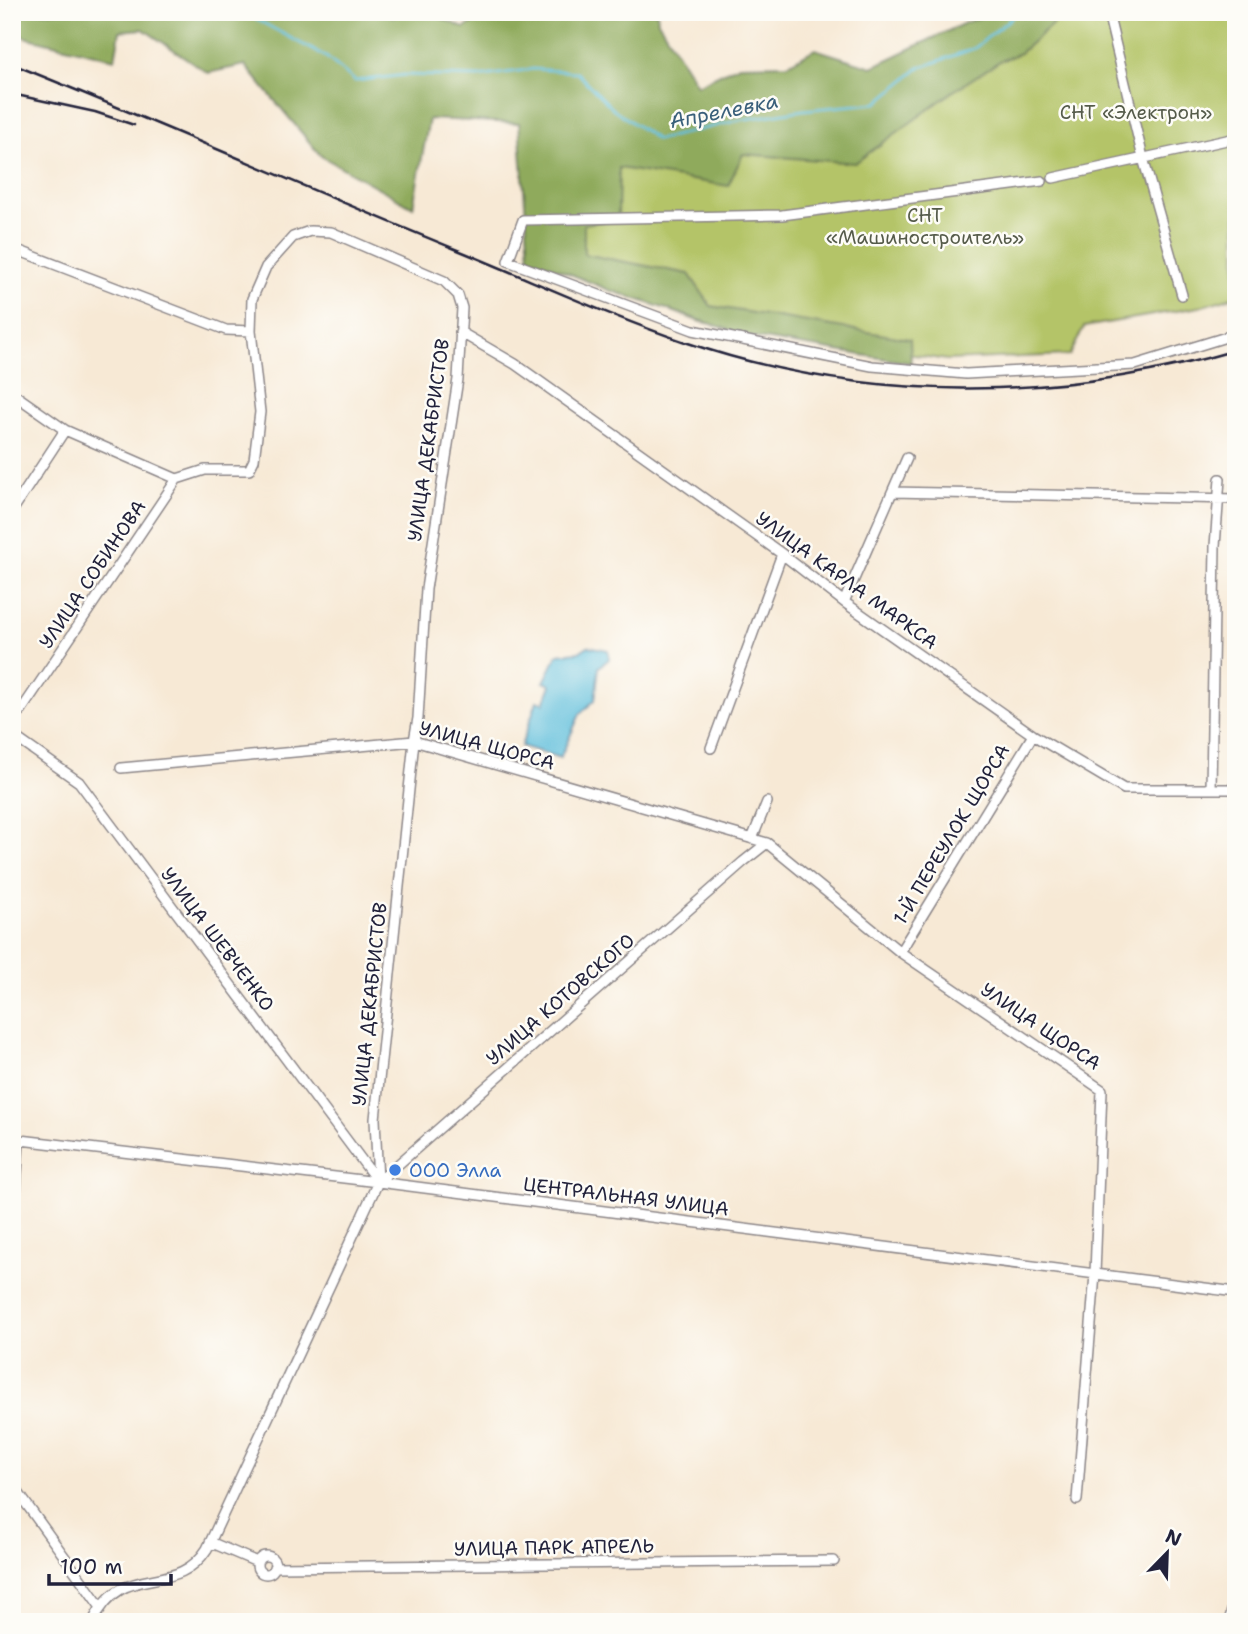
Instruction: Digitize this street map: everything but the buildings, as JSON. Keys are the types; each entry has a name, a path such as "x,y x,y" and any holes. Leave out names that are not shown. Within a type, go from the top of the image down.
{"street":[{"path":"1109,17 1143,158 1182,295"},
{"path":"1053,178 1236,138"},
{"path":"1042,181 782,215 523,220 508,261 693,330 873,366 966,374 1135,365 1236,334"},
{"name":"УЛИЦА ДЕКАБРИСТОВ","path":"100,1606 123,1587 178,1574 190,1568 202,1556 378,1182 375,1119 418,718 426,589 458,379 460,298 444,281 331,232 310,231 293,237 265,267 253,299 251,331"},
{"path":"12,248 226,330 251,331 260,412 254,460 248,470 205,470 177,479 65,430 12,393"},
{"name":"УЛИЦА КАРЛА МАРКСА","path":"460,332 515,364 1033,735 1124,789 1236,789"},
{"path":"12,511 65,430"},
{"path":"844,602 907,458"},
{"name":"УЛИЦА СОБИНОВА","path":"12,724 177,479"},
{"path":"1211,789 1215,546 1220,479"},
{"path":"892,492 1236,499"},
{"path":"710,748 782,554"},
{"name":"УЛИЦА ШЕВЧЕНКО","path":"12,735 79,782 378,1182"},
{"name":"1-Й ПЕРЕУЛОК ЩОРСА","path":"900,952 1033,735"},
{"name":"УЛИЦА ЩОРСА","path":"121,768 414,741 767,843 900,952 1102,1090 1095,1274 1077,1500"},
{"path":"752,839 767,803"},
{"name":"УЛИЦА КОТОВСКОГО","path":"378,1182 767,843"},
{"path":"12,1207 16,1192 16,1139"},
{"name":"ЦЕНТРАЛЬНАЯ УЛИЦА","path":"16,1139 378,1182 1236,1292"},
{"path":"12,1484 100,1606 93,1622"},
{"name":"УЛИЦА ПАРК АПРЕЛЬ","path":"210,1542 257,1562 259,1570 264,1573 270,1573 274,1567 834,1561"},
{"path":"1229,1622 1236,1595"}],"green space":[{"path":"12,12 385,12 393,17 421,13 464,28 492,12 657,12 658,21 697,85 739,65 788,64 815,49 872,67 967,22 996,12 1090,12 1058,19 1020,53 1000,61 955,90 855,163 743,154 728,186 619,168 618,219 584,224 584,254 689,274 711,306 910,339 911,363 751,337 609,290 529,257 519,123 429,119 413,207 321,156 245,65 208,73 143,29 120,31 115,59 12,34"},
{"name":"СНТ «Машиностроитель»","path":"1090,12 1236,12 1236,296 1199,307 1084,327 1070,355 947,360 700,322 572,271 555,134 1000,61 1020,53 1058,19"}],"water":[{"path":"588,646 608,650 609,659 599,667 595,700 580,714 560,758 521,746 537,701 544,703 551,685 544,682 558,654 579,652"}],"waterway":[{"name":"Апрелевка","path":"243,12 326,57 355,81 405,75 478,77 533,69 576,72 612,108 657,140 740,120 803,110 877,103 919,68 975,48 1018,12"}],"railway":[{"path":"12,64 602,311 688,343 755,363 823,377 892,385 962,388 1031,386 1100,379 1169,367 1236,350"},
{"path":"12,94 95,112 134,125"}],"place":[{"name":"ООО Элла","path":"395,1170"}],"park label":[{"name":"СНТ «Электрон»","path":"1136,112"}]}
